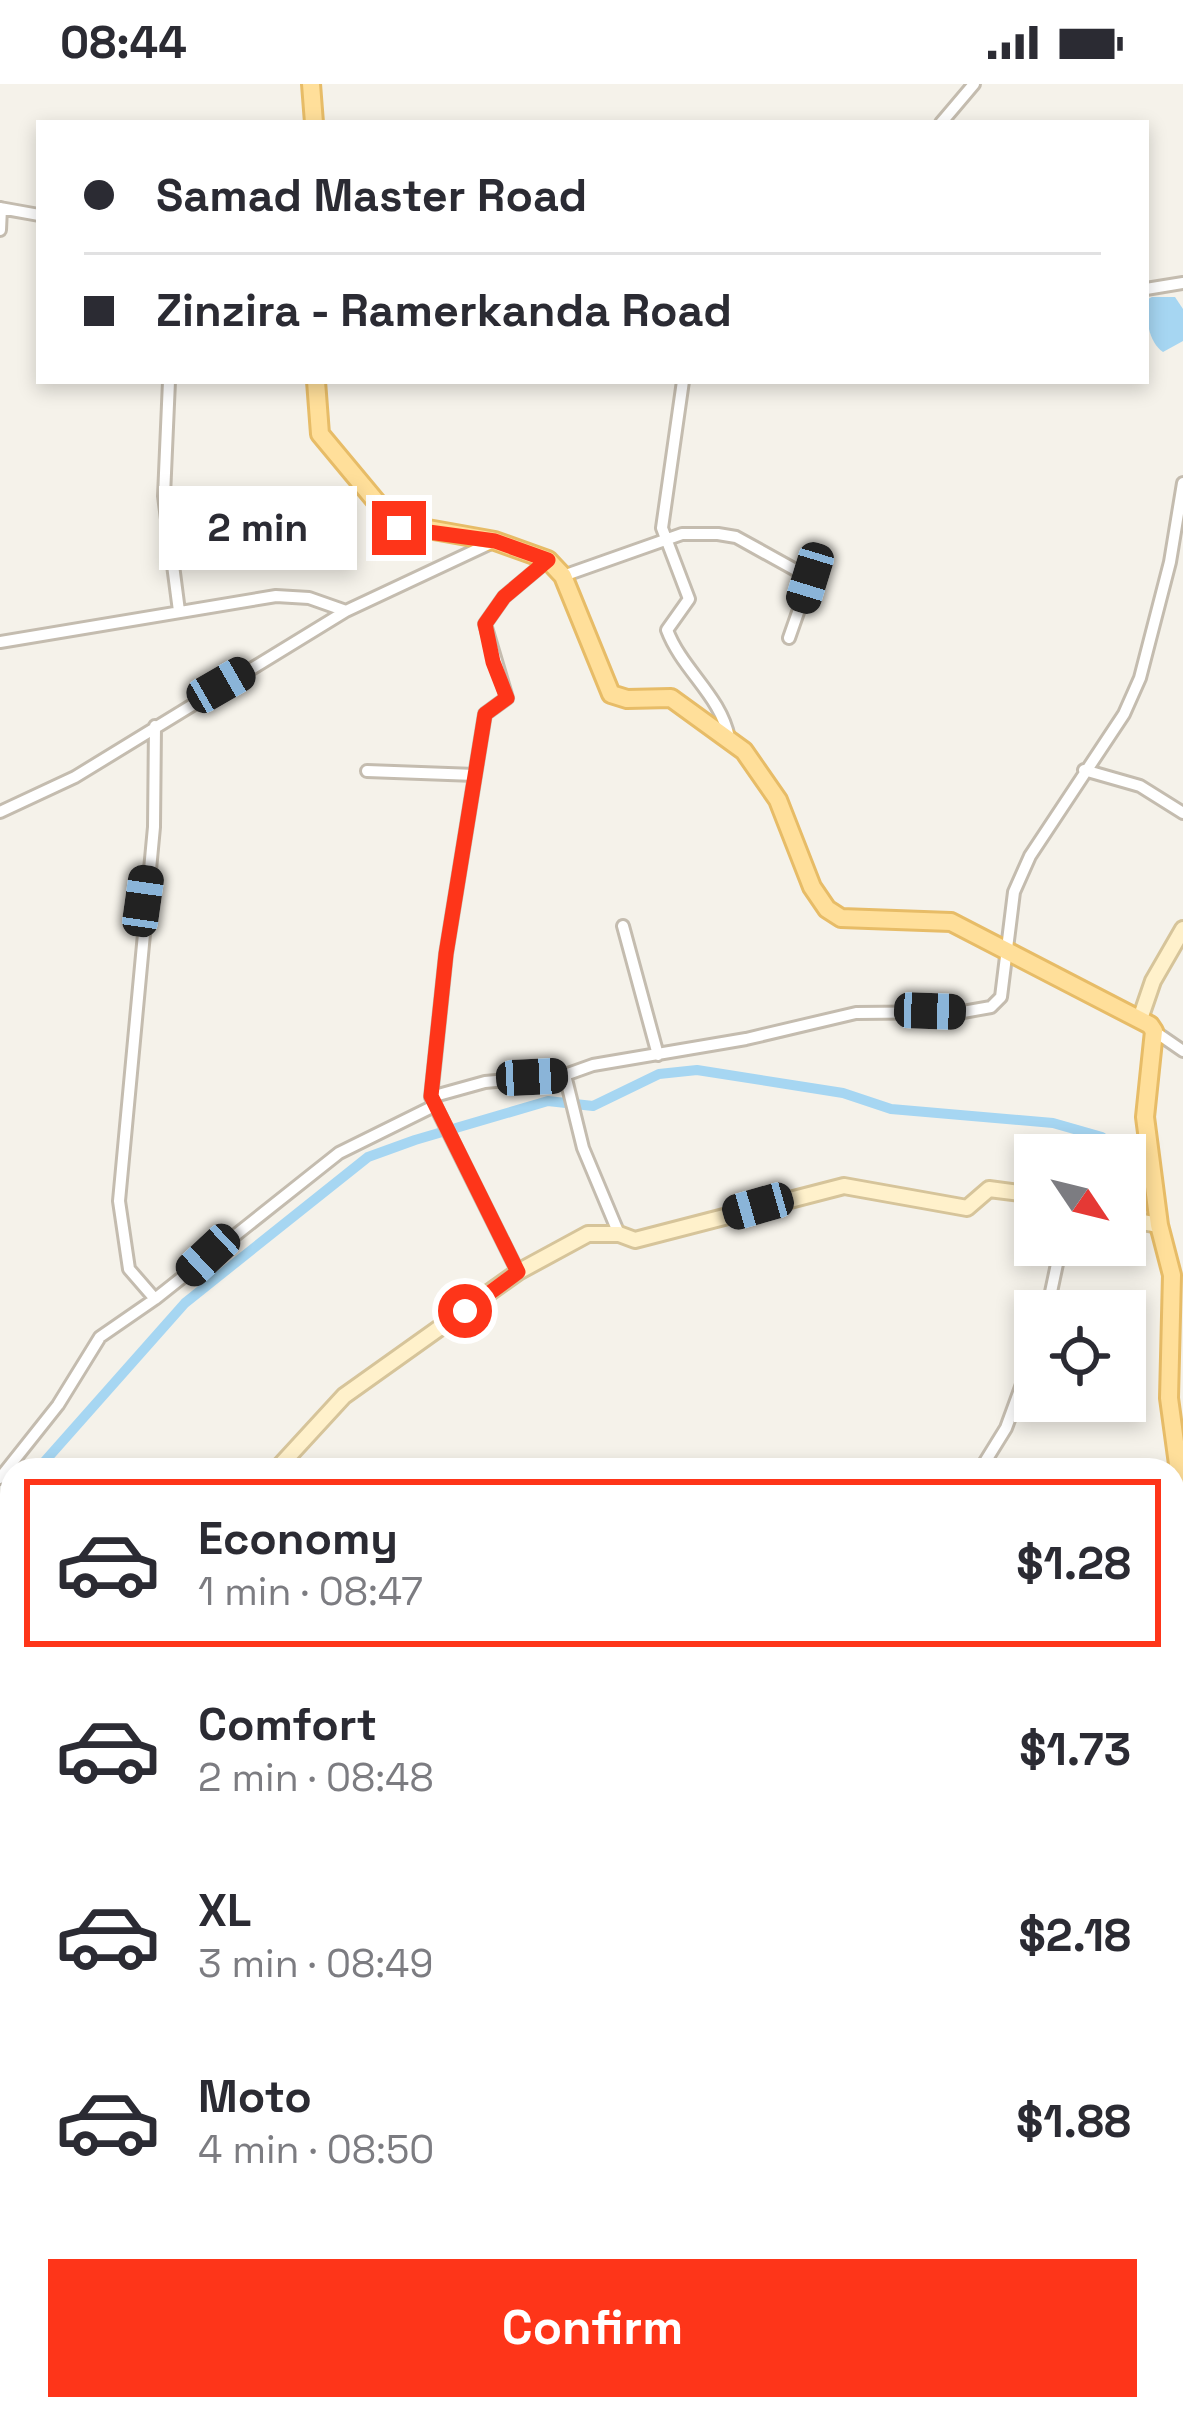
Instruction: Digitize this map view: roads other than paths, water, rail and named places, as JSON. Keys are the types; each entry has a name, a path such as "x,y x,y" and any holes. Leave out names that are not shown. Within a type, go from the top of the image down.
{"main road":[{"path":"311,84 314,120"},
{"path":"316,384 320,434 399,528 495,541 548,560 563,576 611,694 644,700 671,698 729,738 757,766 778,800 812,887 827,909 856,922 951,922 1147,1025 1145,1118 1160,1225 1177,1275 1169,1398 1177,1458"}],"street":[{"path":"944,120 974,84"},
{"path":"0,230 1,208 36,214"},
{"path":"1149,289 1183,283"},
{"path":"169,384 164,496 179,611"},
{"path":"683,384 662,528 689,599 667,630 695,679 722,711 729,738"},
{"path":"18,1458 37,1436 100,1337 339,1153 434,1105 484,1082 566,1075 618,1060 856,1013 963,1012 991,1007 1000,997 1014,892 1030,856 1124,714 1139,678 1170,562 1183,483"},
{"path":"563,576 682,534 736,537 802,569 810,578 789,638"},
{"path":"0,812 75,777 346,611 495,541"},
{"path":"518,1272 434,1105 446,954 485,714 507,698 493,662 488,618 548,560"},
{"path":"0,641 276,596 309,598 346,611"},
{"path":"155,726 154,827 119,1201 129,1269 155,1299"},
{"path":"1084,770 1140,786 1183,813"},
{"path":"367,771 475,775"},
{"path":"623,926 658,1055"},
{"path":"1183,929 1153,981 1147,1025 1183,1051"},
{"path":"566,1075 573,1114 619,1234"},
{"path":"287,1458 344,1396 518,1272 587,1234 619,1234 635,1240 844,1186 967,1208 989,1189 1014,1192"},
{"path":"1146,1223 1160,1225"},
{"path":"989,1458 1014,1406"}],"water":[{"path":"1175,297 1183,309 1183,341 1163,352 1149,329 1149,298"}],"waterway":[{"path":"48,1458 185,1303 368,1157 415,1140 548,1101 593,1106 659,1074 697,1070 843,1093 891,1109 1053,1123 1092,1134"}]}
